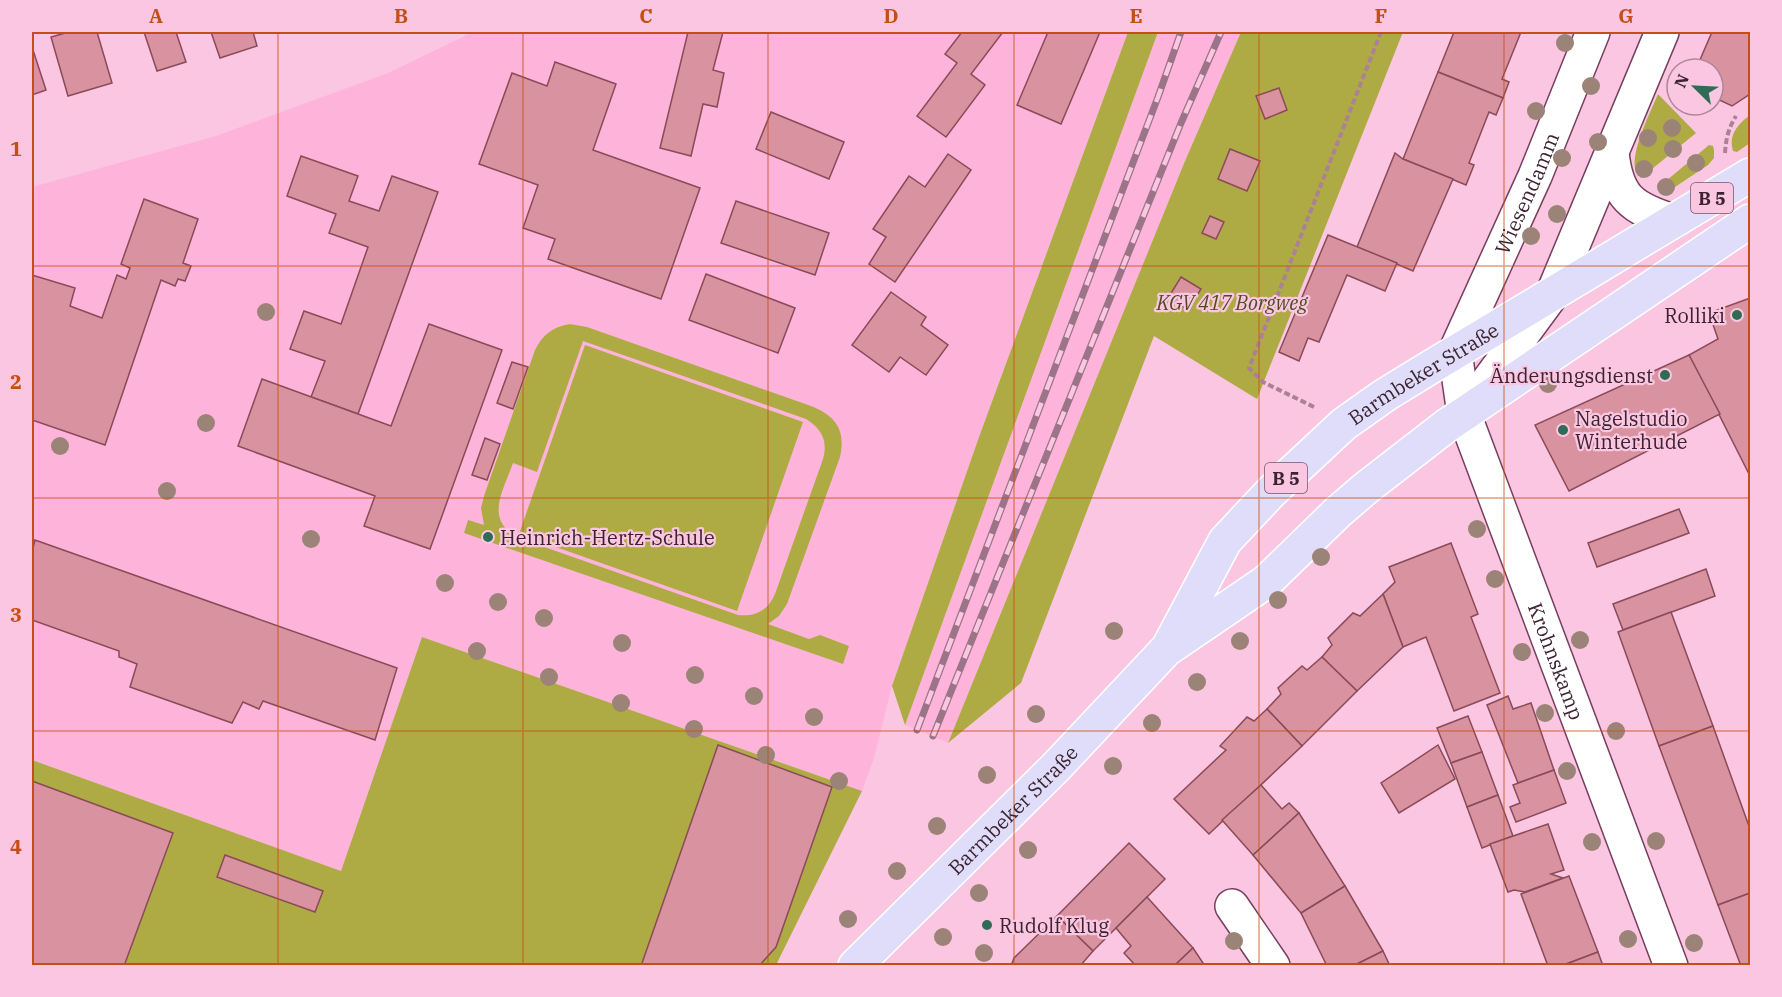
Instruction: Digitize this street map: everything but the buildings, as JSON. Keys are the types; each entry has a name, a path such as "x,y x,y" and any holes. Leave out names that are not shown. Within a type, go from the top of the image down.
{"main road":[{"name":"Barmbeker Straße","path":"1166,650 1225,541 1271,492 1344,424 1385,395 1673,221 1736,168"},
{"name":"Barmbeker Straße","path":"855,966 1056,767 1166,650 1267,581 1338,512 1446,426 1750,221"}],"street":[{"name":"Wiesendamm","path":"1455,352 1535,176 1593,32"},
{"path":"1464,414 1554,293 1662,32"},
{"path":"1612,153 1618,184 1626,196 1645,210 1673,221"},
{"name":"Krohnskamp","path":"1455,352 1464,414 1671,966"},
{"path":"1232,906 1273,966"}],"path":[{"path":"1314,407 1263,382 1249,368 1381,32"},
{"path":"1736,116 1729,127 1725,155 1736,168"}],"shaded area":[{"name":"Heinrich-Hertz-Schule","path":"473,32 1128,32 979,437 892,686 874,758 862,791 422,637 341,871 32,760 32,187 216,136 388,73"},
{"path":"1158,32 1241,32 1185,161 948,743 905,725"}],"green space":[{"path":"1128,32 1158,32 905,725 892,686 979,437"},
{"name":"KGV 417 Borgweg","path":"1241,32 1403,32 1257,399 1154,336 1021,683 948,743 1185,161"},
{"path":"1658,94 1665,101 1665,117 1680,117 1696,133 1641,178 1636,171 1635,164 1642,132"},
{"path":"1750,115 1750,143 1737,152 1733,151 1732,140 1735,130"},
{"path":"1709,145 1713,146 1714,158 1708,165 1672,189 1662,191 1660,186"},
{"path":"564,325 587,327 811,406 833,419 842,439 840,457 787,604 779,616 768,624 809,639 820,635 849,646 843,664 464,533 468,520 484,525 481,508 484,496 535,350 545,336","holes":["583,341 806,419 820,431 825,447 823,459 775,594 769,604 756,613 738,615 516,537 501,521 499,503 513,463 537,472"]},
{"path":"585,345 803,422 737,611 519,534"},
{"path":"422,637 862,791 777,963 774,965 32,966 32,760 341,871"}],"railway":[{"path":"917,730 1181,32"},
{"path":"933,736 1181,123 1221,32"}],"place":[{"name":"Rolliki","path":"1737,315"},
{"name":"Änderungsdienst","path":"1665,375"},
{"name":"Nagelstudio Winterhude","path":"1563,430"},
{"name":"Heinrich-Hertz-Schule","path":"488,537"},
{"name":"Rudolf Klug","path":"987,925"}]}
